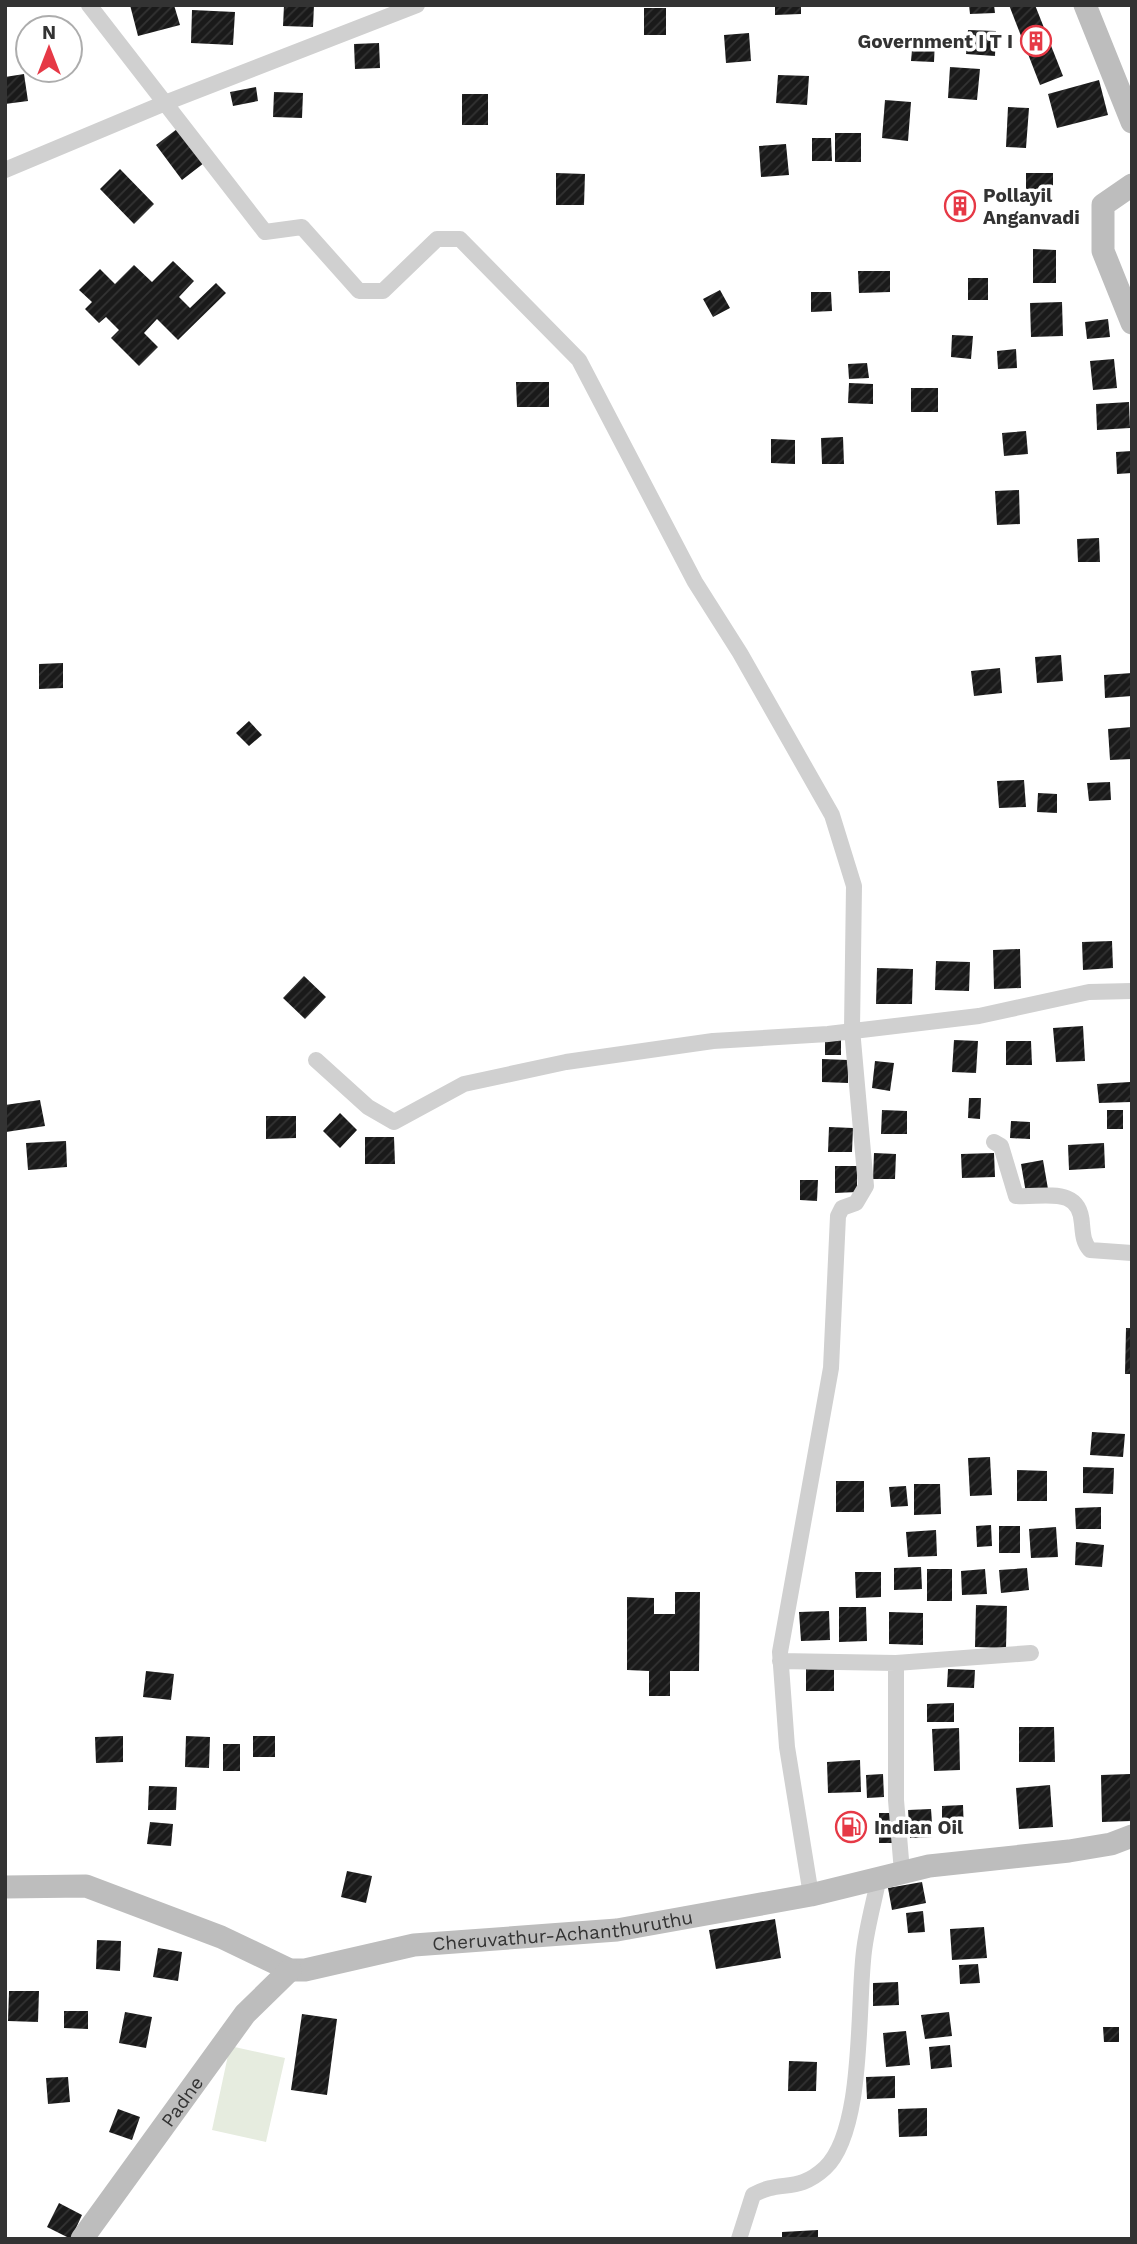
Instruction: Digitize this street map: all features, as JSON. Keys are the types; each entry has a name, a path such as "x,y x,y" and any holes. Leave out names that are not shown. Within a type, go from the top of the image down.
{"main road":[{"path":"1085,5 1132,122"},
{"path":"1132,185 1103,205 1103,251 1132,323"},
{"name":"Cheruvathur-Achanthuruthu","path":"290,1970 305,1970 415,1945 617,1930 811,1895 902,1872 959,1862 1069,1851 1111,1844 1132,1836"},
{"path":"5,1887 86,1886 222,1937 290,1970"},
{"name":"Padne","path":"82,2239 246,2014 290,1970"}],"street":[{"path":"89,5 265,232 302,227 359,291 383,291 437,239 460,239 579,360 695,582 740,653 832,815 854,886 852,1029 866,1186 856,1203 842,1208 838,1216 831,1368 803,1516 780,1661 787,1747 811,1895"},
{"path":"5,170 165,103 417,5"},
{"path":"316,1060 368,1107 394,1122 464,1084 566,1062 713,1041 828,1034 852,1029 979,1016 1089,992 1132,990"},
{"path":"994,1142 1001,1146 1016,1196 1068,1198 1076,1203 1082,1212 1085,1244 1090,1250 1132,1253"},
{"path":"780,1661 896,1663 1031,1653"},
{"path":"896,1663 896,1800 902,1872"},
{"path":"739,2239 753,2195 767,2186 794,2187 806,2181 826,2167 843,2142 852,2106 864,1950 879,1877"}],"shaded area":[{"path":"230,2046 285,2058 266,2142 212,2130"}],"building":[{"path":"130,5 174,5 180,25 138,36"},
{"path":"284,5 314,5 313,27 283,26"},
{"path":"775,5 801,5 801,14 775,15"},
{"path":"969,5 994,5 995,13 970,14"},
{"name":"Government I T I","path":"1009,5 1035,5 1063,76 1040,85"},
{"path":"644,8 666,8 666,35 644,35"},
{"path":"192,10 235,12 233,45 191,43"},
{"path":"968,30 996,31 995,56 966,54"},
{"path":"749,33 751,61 726,63 724,35"},
{"path":"913,39 935,40 934,62 911,61"},
{"path":"379,43 380,68 355,69 354,44"},
{"path":"950,67 980,69 977,100 948,98"},
{"path":"778,75 809,76 807,105 776,103"},
{"path":"14,76 14,84 25,84 28,101 5,104 5,77"},
{"path":"1099,80 1108,115 1057,128 1048,94"},
{"path":"256,87 258,101 233,106 230,92"},
{"path":"274,92 303,93 302,118 273,117"},
{"path":"462,94 488,94 488,125 462,125"},
{"path":"885,100 911,102 908,141 882,138"},
{"path":"1008,107 1029,108 1026,148 1006,147"},
{"path":"177,129 204,163 182,180 156,145"},
{"path":"835,133 861,133 861,162 835,162"},
{"path":"812,138 831,138 832,161 812,161"},
{"path":"786,144 789,175 761,177 759,146"},
{"path":"120,169 154,204 134,224 100,189"},
{"path":"556,173 585,174 584,205 556,205"},
{"path":"1026,173 1053,173 1053,196 1026,196"},
{"name":"Pollayil Anganvadi","path":"949,197 972,200 971,215 947,212"},
{"path":"1033,249 1056,250 1056,283 1033,283"},
{"path":"173,261 194,281 179,297 190,308 216,283 226,293 178,340 157,319 144,333 158,347 139,366 111,338 119,330 106,317 99,323 85,309 92,302 79,290 100,269 115,284 134,265 152,282"},
{"path":"858,271 890,271 890,292 859,293"},
{"path":"968,278 988,278 988,300 968,300"},
{"path":"720,290 730,308 713,317 703,299"},
{"path":"811,292 831,292 832,311 811,312"},
{"path":"1062,302 1063,336 1031,337 1030,303"},
{"path":"1108,319 1110,337 1087,339 1085,322"},
{"path":"952,335 973,336 971,359 951,357"},
{"path":"1016,349 1017,368 998,369 997,351"},
{"path":"1114,359 1117,388 1093,390 1090,361"},
{"path":"867,363 869,378 849,379 848,364"},
{"path":"516,382 549,382 549,407 517,407"},
{"path":"849,383 873,384 873,404 848,403"},
{"path":"911,388 938,388 938,412 911,412"},
{"path":"1129,402 1130,428 1097,430 1096,404"},
{"path":"1026,431 1028,454 1004,456 1002,433"},
{"path":"843,437 844,464 822,464 821,438"},
{"path":"771,439 795,440 795,464 771,463"},
{"path":"1132,451 1132,473 1117,474 1116,452"},
{"path":"1019,490 1020,524 997,525 995,491"},
{"path":"1099,538 1100,562 1078,562 1077,539"},
{"path":"1061,655 1063,681 1037,683 1035,657"},
{"path":"63,663 63,688 39,689 39,664"},
{"path":"1000,668 1002,693 974,696 971,671"},
{"path":"1132,673 1132,696 1105,698 1104,675"},
{"path":"249,721 262,735 249,746 236,733"},
{"path":"1132,727 1132,759 1110,760 1108,729"},
{"path":"1024,780 1026,807 999,808 997,781"},
{"path":"1110,782 1111,800 1089,801 1087,783"},
{"path":"1038,793 1057,794 1057,813 1037,812"},
{"path":"1112,941 1113,968 1083,970 1082,942"},
{"path":"1020,949 1021,988 994,989 993,950"},
{"path":"936,961 970,962 969,991 935,990"},
{"path":"877,968 913,969 912,1004 876,1004"},
{"path":"304,976 326,997 305,1019 283,998"},
{"path":"1083,1026 1085,1061 1056,1062 1053,1028"},
{"path":"825,1038 841,1038 841,1055 825,1055"},
{"path":"954,1040 978,1041 976,1073 952,1072"},
{"path":"1006,1041 1031,1041 1032,1065 1006,1065"},
{"path":"822,1059 848,1060 848,1083 822,1082"},
{"path":"875,1061 894,1063 890,1091 872,1088"},
{"path":"1130,1082 1131,1102 1099,1103 1097,1084"},
{"path":"969,1098 981,1098 980,1119 968,1118"},
{"path":"40,1100 45,1126 6,1132 5,1105"},
{"path":"882,1110 907,1111 907,1134 881,1134"},
{"path":"1107,1110 1123,1110 1123,1129 1107,1129"},
{"path":"340,1113 357,1130 340,1148 323,1131"},
{"path":"266,1116 296,1116 296,1138 266,1139"},
{"path":"1011,1121 1030,1122 1030,1139 1010,1138"},
{"path":"829,1127 853,1128 852,1152 828,1152"},
{"path":"365,1137 394,1137 395,1164 365,1164"},
{"path":"66,1141 67,1167 28,1170 26,1143"},
{"path":"1104,1143 1105,1168 1069,1170 1068,1145"},
{"path":"874,1153 896,1154 895,1179 873,1179"},
{"path":"994,1153 995,1177 962,1178 961,1154"},
{"path":"1043,1160 1048,1189 1026,1193 1021,1164"},
{"path":"835,1166 857,1166 857,1192 835,1193"},
{"path":"800,1180 818,1180 817,1201 800,1200"},
{"path":"1126,1328 1132,1328 1132,1374 1125,1374"},
{"path":"1092,1432 1125,1434 1123,1457 1090,1455"},
{"path":"990,1457 992,1495 970,1496 968,1458"},
{"path":"1083,1467 1114,1468 1113,1494 1083,1493"},
{"path":"1017,1470 1047,1471 1047,1501 1017,1501"},
{"path":"836,1481 864,1481 864,1512 836,1512"},
{"path":"914,1484 940,1484 941,1514 914,1515"},
{"path":"906,1486 908,1506 891,1507 889,1487"},
{"path":"1101,1507 1101,1529 1076,1529 1075,1508"},
{"path":"991,1525 992,1546 977,1547 976,1526"},
{"path":"999,1526 1020,1526 1020,1553 999,1553"},
{"path":"1056,1527 1058,1557 1031,1558 1029,1529"},
{"path":"936,1530 937,1556 908,1557 906,1532"},
{"path":"1076,1542 1104,1545 1102,1567 1075,1565"},
{"path":"921,1567 922,1589 894,1590 894,1568"},
{"path":"1027,1568 1029,1590 1001,1593 999,1570"},
{"path":"927,1569 952,1569 952,1601 927,1601"},
{"path":"985,1569 987,1594 962,1595 961,1571"},
{"path":"855,1572 881,1572 881,1597 856,1598"},
{"path":"675,1592 700,1592 699,1671 670,1671 670,1696 649,1696 649,1671 627,1670 627,1597 654,1598 654,1614 675,1614"},
{"path":"976,1605 1007,1606 1006,1648 975,1647"},
{"path":"839,1607 866,1607 867,1641 839,1642"},
{"path":"829,1611 830,1640 801,1641 799,1612"},
{"path":"889,1612 923,1613 923,1645 889,1644"},
{"path":"806,1666 834,1666 834,1691 806,1691"},
{"path":"948,1669 975,1670 974,1688 947,1687"},
{"path":"146,1671 174,1674 171,1700 143,1697"},
{"path":"954,1703 954,1722 927,1722 927,1704"},
{"path":"1019,1727 1054,1727 1055,1762 1019,1762"},
{"path":"959,1728 960,1770 934,1771 932,1729"},
{"path":"123,1736 123,1762 96,1763 95,1737"},
{"path":"186,1736 210,1737 209,1768 185,1767"},
{"path":"253,1736 275,1736 275,1757 253,1757"},
{"path":"223,1744 240,1744 240,1771 223,1771"},
{"path":"860,1760 861,1792 828,1793 827,1762"},
{"path":"883,1774 884,1797 867,1798 866,1775"},
{"path":"1130,1774 1131,1821 1102,1822 1101,1775"},
{"path":"1050,1785 1053,1827 1019,1829 1016,1788"},
{"path":"149,1786 177,1787 176,1810 148,1810"},
{"path":"963,1805 964,1833 942,1833 942,1806"},
{"path":"931,1809 933,1837 910,1838 908,1810"},
{"path":"879,1813 892,1813 892,1843 879,1843"},
{"path":"150,1822 173,1824 171,1846 147,1844"},
{"path":"347,1871 372,1876 366,1903 341,1897"},
{"path":"922,1882 926,1903 892,1910 888,1888"},
{"path":"923,1911 925,1932 908,1933 906,1913"},
{"path":"775,1919 781,1958 716,1969 709,1930"},
{"path":"984,1927 987,1958 952,1960 950,1929"},
{"path":"97,1940 121,1941 120,1971 96,1969"},
{"path":"158,1948 182,1952 178,1981 153,1977"},
{"path":"978,1964 980,1983 960,1984 959,1965"},
{"path":"898,1982 899,2005 873,2006 873,1983"},
{"path":"9,1991 39,1991 38,2022 8,2021"},
{"path":"64,2011 88,2011 88,2029 64,2028"},
{"path":"125,2012 152,2017 146,2048 119,2043"},
{"path":"949,2012 952,2036 925,2039 921,2015"},
{"path":"302,2014 337,2019 327,2095 291,2090"},
{"path":"1103,2027 1119,2027 1119,2042 1104,2042"},
{"path":"906,2031 910,2065 886,2067 883,2033"},
{"path":"950,2045 952,2067 931,2069 929,2047"},
{"path":"789,2061 817,2062 816,2091 788,2091"},
{"path":"895,2076 895,2098 867,2099 866,2077"},
{"path":"68,2077 70,2102 48,2104 46,2078"},
{"path":"927,2108 927,2136 899,2137 898,2109"},
{"path":"118,2109 140,2117 132,2140 109,2132"},
{"path":"59,2203 82,2215 71,2239 47,2227"},
{"path":"818,2230 818,2239 782,2239 782,2232"}],"place":[{"name":"Government I T I","path":"1036,41"},
{"name":"Pollayil Anganvadi","path":"960,206"},
{"name":"Indian Oil","path":"851,1827"}]}
